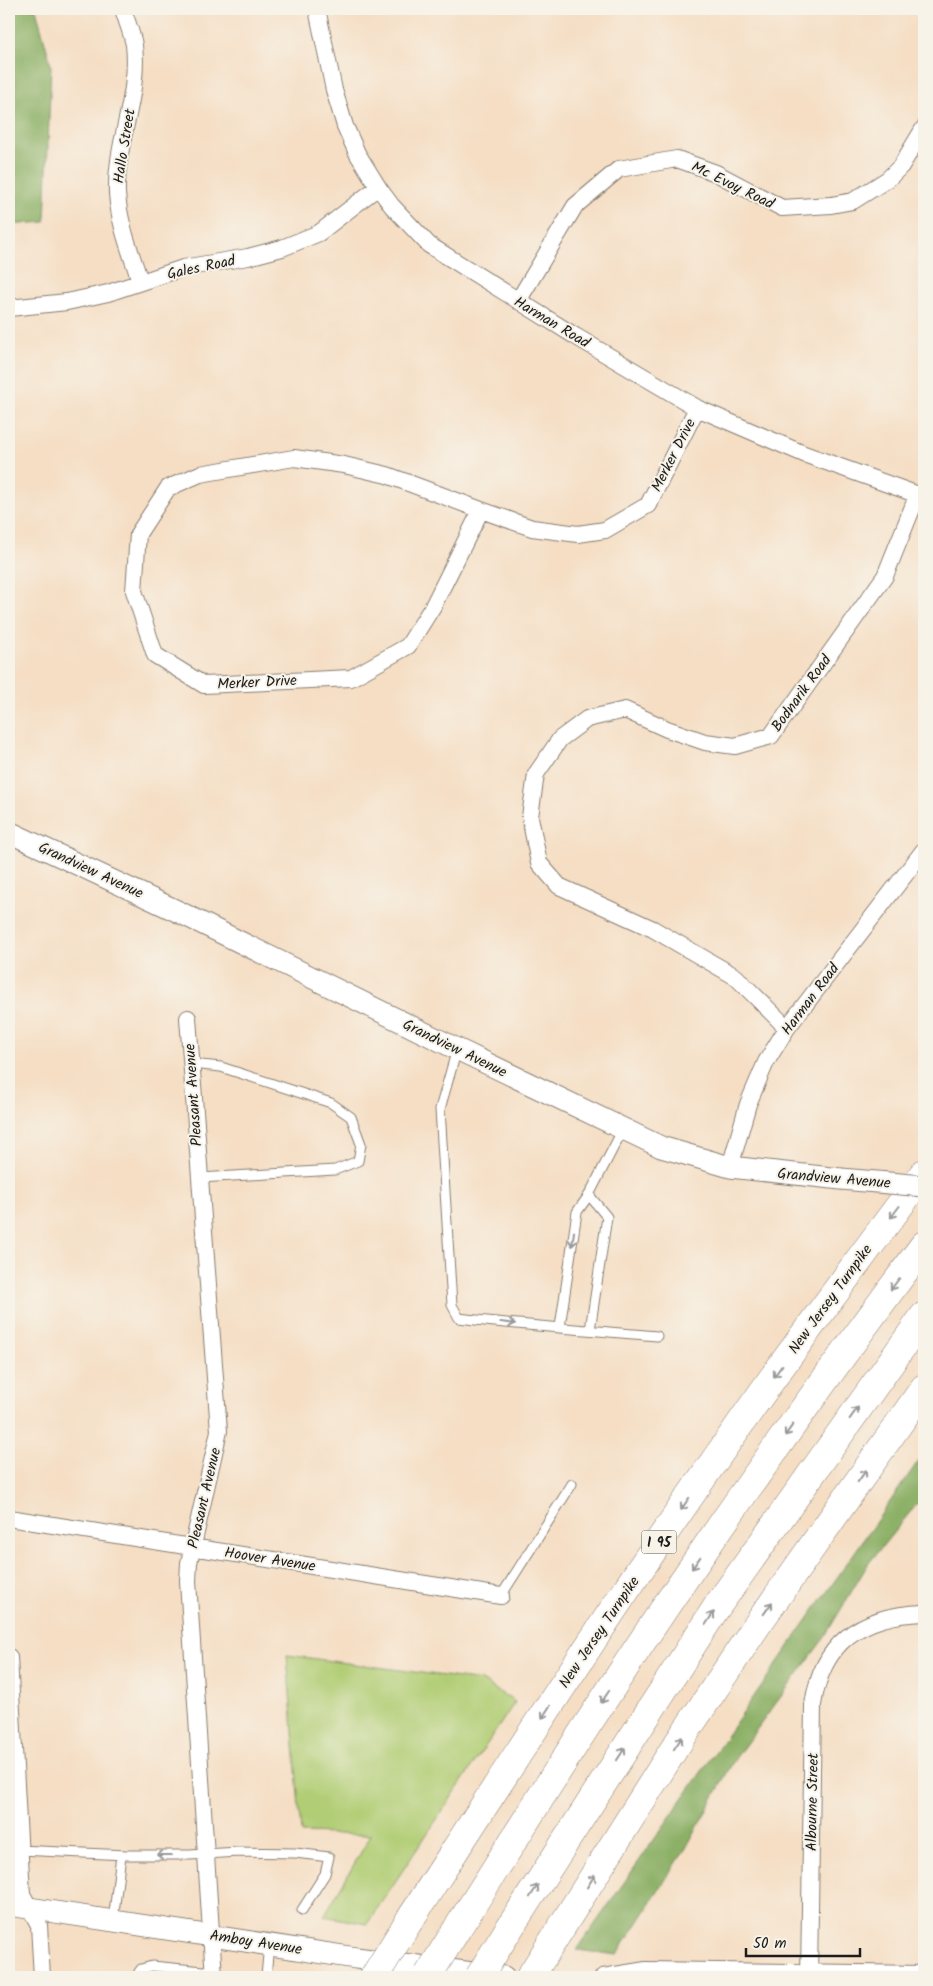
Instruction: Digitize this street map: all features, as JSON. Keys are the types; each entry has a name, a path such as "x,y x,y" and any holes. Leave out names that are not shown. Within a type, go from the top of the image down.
{"highway":[{"name":"New Jersey Turnpike","path":"374,1977 568,1677 737,1427 840,1283 924,1173"},
{"name":"I 95","path":"427,1977 603,1700 778,1445 924,1245"},
{"path":"479,1977 718,1605 924,1316"},
{"path":"530,1977 674,1749 755,1628 924,1388"}],"street":[{"name":"Hallo Street","path":"123,9 134,44 134,76 131,102 119,162 117,191 119,213 140,281"},
{"name":"Harman Road","path":"317,9 334,90 345,126 357,153 378,188 429,245 518,301 698,408 804,454 921,495"},
{"name":"Mc Evoy Road","path":"518,301 575,206 619,169 677,159 716,173 782,208 831,205 853,201 888,179 901,166 924,128"},
{"name":"Gales Road","path":"9,308 66,302 108,293 183,268 248,257 274,250 319,233 378,188"},
{"name":"Merker Drive","path":"481,510 434,606 408,646 350,678 204,685 155,655 134,591 138,534 168,488 200,474 294,458 344,465 387,475 532,528 578,534 605,530 648,505 698,408"},
{"name":"Bodnarik Road","path":"787,1028 736,977 653,929 559,886 539,863 530,817 536,774 560,739 587,719 625,710 667,729 705,742 735,746 771,736 884,576 921,495"},
{"name":"Grandview Avenue","path":"9,832 179,912 661,1147 730,1167 924,1186"},
{"name":"Harman Road","path":"730,1167 748,1104 766,1062 787,1028 924,850"},
{"name":"Pleasant Avenue","path":"188,1018 219,1431 189,1563 188,1581 214,1975"},
{"name":"Hoover Avenue","path":"9,1518 501,1596"},
{"name":"Albourne Street","path":"809,1975 813,1705 816,1685 823,1667 833,1651 848,1636 884,1618 907,1614 924,1614"},
{"path":"9,1657 12,1764 22,1894 39,1925 42,1977"},
{"name":"Amboy Avenue","path":"9,1905 504,1977"},
{"path":"603,1977 646,1970 809,1975 924,1974"}],"lane":[{"path":"457,1049 440,1109 452,1305 459,1318 539,1327 658,1336"},
{"path":"191,1064 221,1068 331,1103 351,1118 361,1144 358,1161 334,1170 200,1178"},
{"path":"560,1328 577,1212 589,1195 623,1129"},
{"path":"589,1195 607,1217 590,1330"},
{"path":"501,1596 572,1484"},
{"path":"19,1850 121,1855 238,1852 329,1856 326,1874 302,1910"},
{"path":"114,1921 121,1855"},
{"path":"266,1977 269,1944"},
{"path":"136,1977 141,1969 152,1966 214,1975"}],"green space":[{"path":"9,9 36,9 51,65 45,222 9,225"},
{"path":"924,1453 924,1495 868,1564 822,1641 734,1760 686,1848 617,1955 577,1950"},
{"path":"287,1655 482,1681 515,1702 367,1924 324,1916 371,1835 301,1833"}]}
